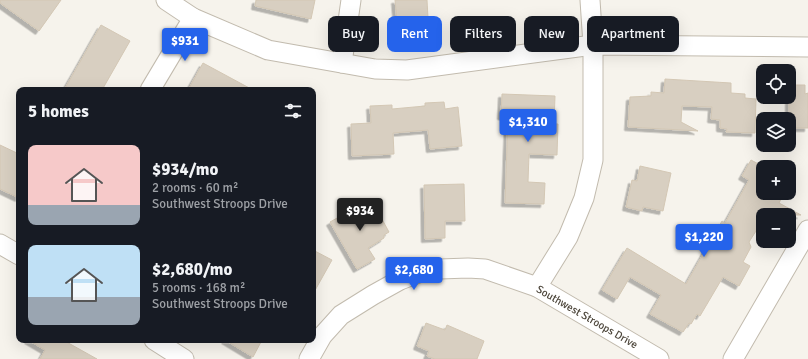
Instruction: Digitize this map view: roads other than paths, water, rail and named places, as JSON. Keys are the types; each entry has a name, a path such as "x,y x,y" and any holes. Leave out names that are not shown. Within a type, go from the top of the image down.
{"street":[{"path":"166,0 193,18 268,50 375,69 407,70 587,45"},
{"path":"342,63 351,0"},
{"path":"590,0 591,16"},
{"path":"152,87 193,18"},
{"path":"679,46 808,48"},
{"path":"537,287 568,237 584,198 593,160 593,52"},
{"path":"733,359 808,230"},
{"path":"0,244 16,253"},
{"name":"Southwest Stroops Drive","path":"309,359 322,336 341,315 386,287 421,272 447,269 485,269 537,287 659,359"},
{"path":"159,343 184,359"}]}
